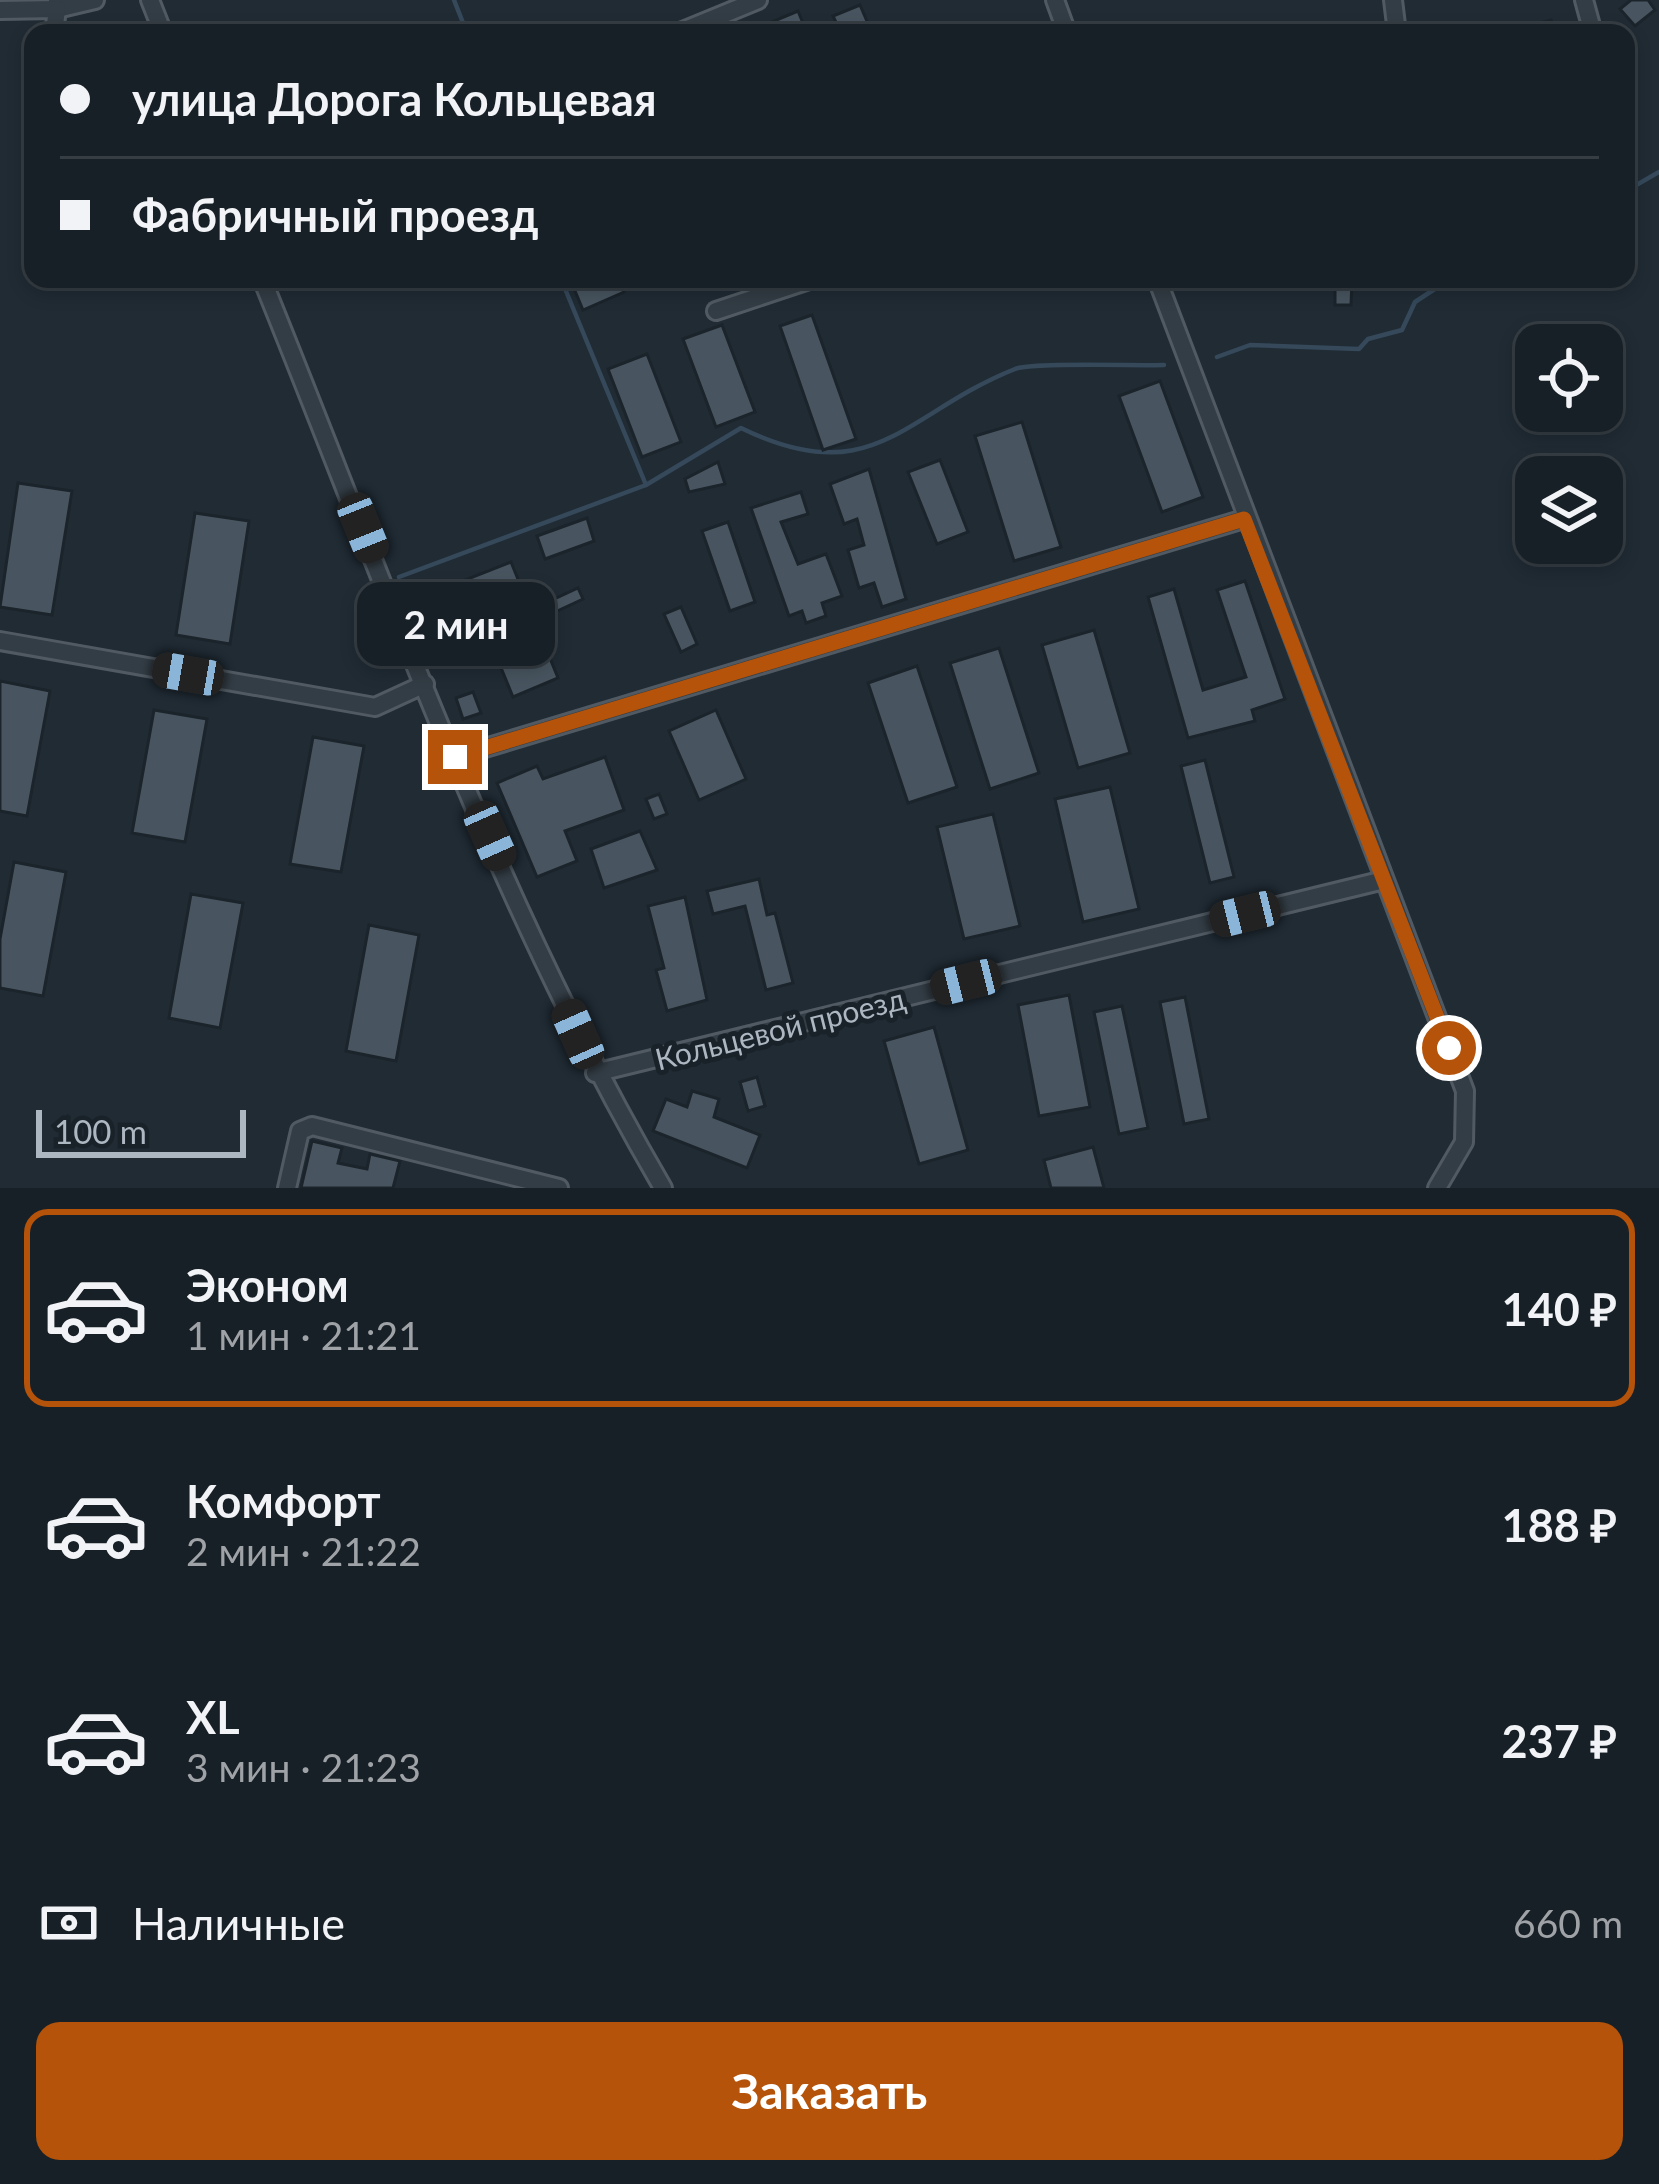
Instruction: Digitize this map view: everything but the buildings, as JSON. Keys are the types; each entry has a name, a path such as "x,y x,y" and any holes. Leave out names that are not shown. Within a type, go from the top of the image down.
{"street":[{"path":"8,6 95,0"},
{"path":"700,24 758,0"},
{"path":"266,288 455,757 595,1073 663,1188"},
{"path":"716,310 784,288"},
{"path":"1160,288 1244,519 1466,1091 1464,1142 1437,1188"},
{"path":"455,757 1244,519"},
{"path":"0,641 375,707 425,684"},
{"name":"Кольцевой проезд","path":"595,1073 1384,880"},
{"path":"287,1188 300,1131 311,1126 559,1188"}],"waterway":[{"path":"454,0 463,24"},
{"path":"1635,186 1659,172"},
{"path":"399,577 646,485 565,288"},
{"path":"1217,357 1250,345 1359,349 1368,339 1402,330 1415,302 1436,288"},
{"path":"646,485 741,428 786,446 824,452 857,449 886,439 1015,369 1164,365"}],"route":[{"path":"455,757 1244,519 1449,1048"}]}
